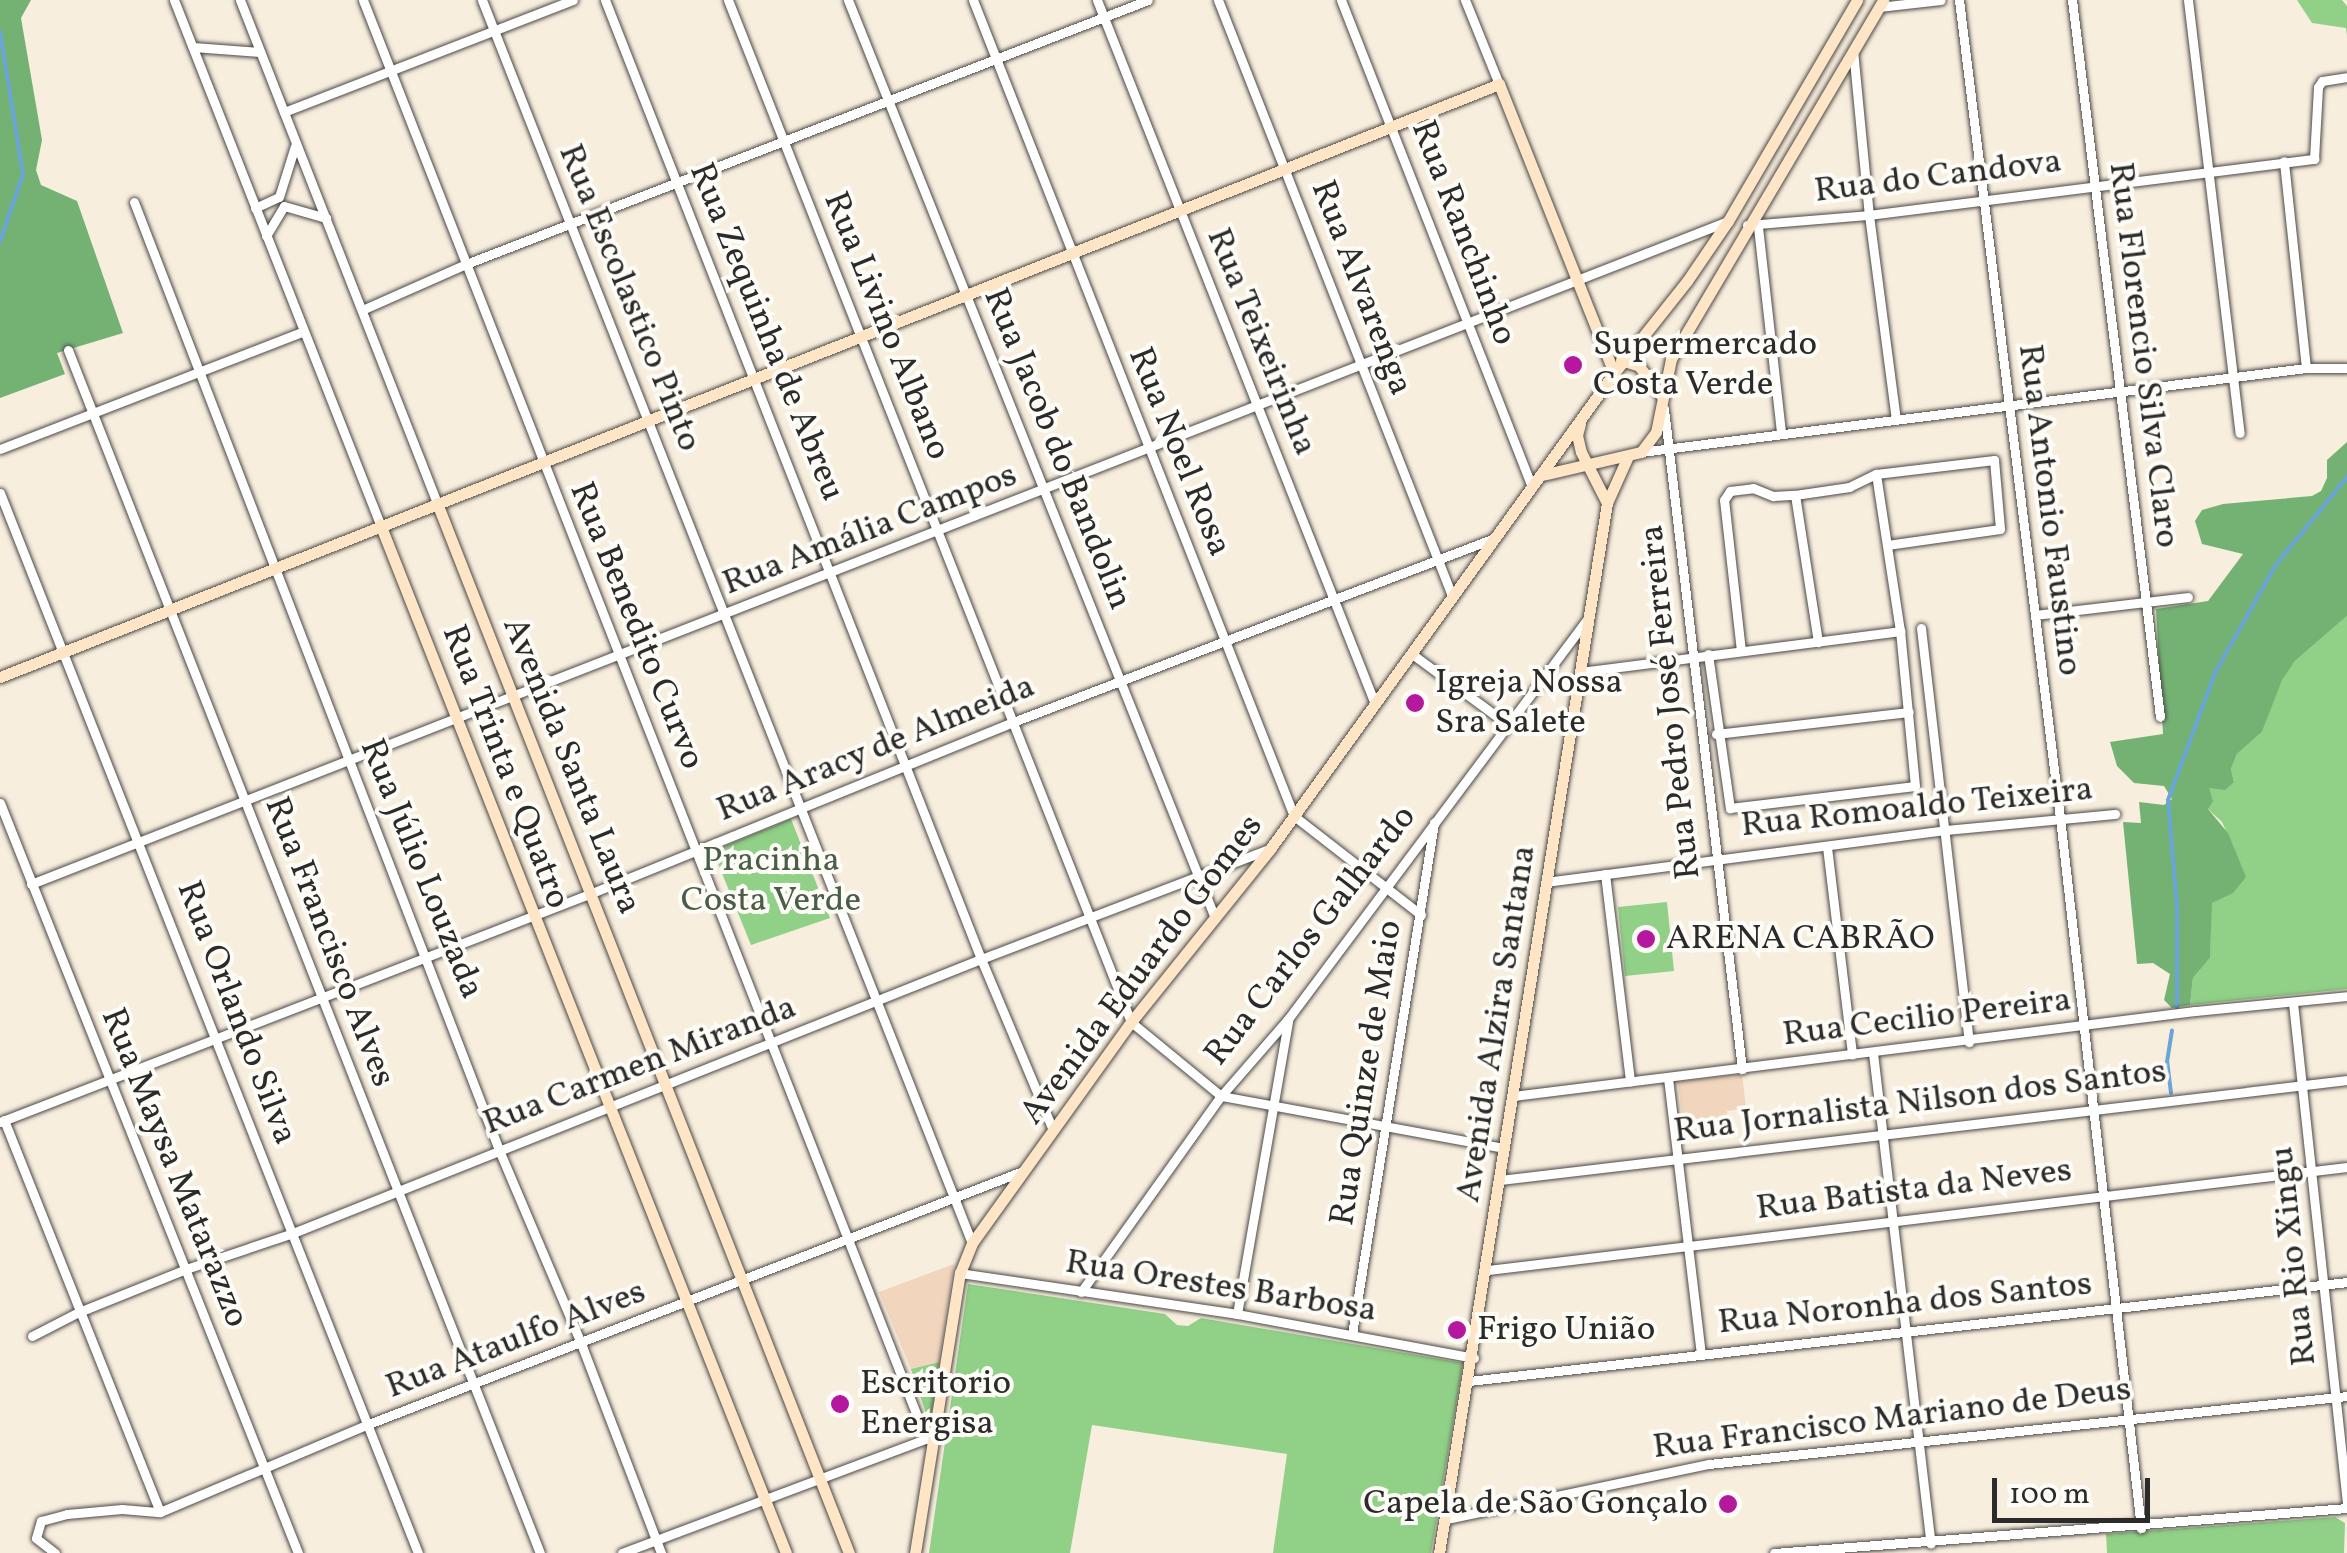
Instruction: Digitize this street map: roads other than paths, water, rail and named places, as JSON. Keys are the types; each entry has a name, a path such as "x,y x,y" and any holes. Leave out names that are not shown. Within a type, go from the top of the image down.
{"street":[{"name":"Rua Trinta e Quatro","path":"174,0 786,1553"},
{"name":"Avenida Santa Laura","path":"240,0 848,1553"},
{"name":"Rua Benedito Curvo","path":"363,0 770,1046 929,1438"},
{"name":"Rua Escolastico Pinto","path":"482,0 972,1242"},
{"path":"284,112 573,0"},
{"name":"Rua Zequinha de Abreu","path":"605,0 981,959 1052,1130"},
{"name":"Rua Livino Albano","path":"728,0 1131,1022"},
{"name":"Rua Jacob do Bandolin","path":"848,0 1215,918"},
{"name":"Rua Noel Rosa","path":"973,0 1294,816"},
{"name":"Rua Teixeirinha","path":"1097,0 1375,704"},
{"path":"362,310 466,264 1148,0"},
{"name":"Rua Alvarenga","path":"1218,0 1452,596"},
{"name":"Rua Ranchinho","path":"1341,0 1532,487"},
{"path":"1465,0 1614,373"},
{"path":"1607,502 1576,435 1581,420 1728,221 1857,0"},
{"path":"1661,394 1671,359 1881,4 1942,0"},
{"name":"Rua Antonio Faustino","path":"1959,0 2060,818 2141,1528"},
{"name":"Rua Florencio Silva Claro","path":"2072,0 2160,717"},
{"path":"2188,0 2240,433"},
{"path":"193,47 260,52"},
{"path":"1853,50 1868,216 1896,419"},
{"name":"Rua do Candova","path":"1753,226 1868,216 2314,159 2318,87 2347,77"},
{"path":"0,677 166,608 1498,84"},
{"path":"266,236 282,201 296,143"},
{"path":"2284,162 2306,368"},
{"path":"255,208 282,201 326,218"},
{"name":"Rua Júlio Louzada","path":"134,202 348,762 428,955 499,1150 582,1346 661,1553"},
{"name":"Rua Amália Campos","path":"31,884 1149,451 1728,221"},
{"path":"1753,226 1781,432"},
{"path":"0,448 302,332"},
{"path":"1605,349 1648,374 1661,394 1664,409 1656,432 1635,454"},
{"name":"Rua Francisco Alves","path":"68,350 166,608 540,1553"},
{"path":"1542,475 1635,454 1781,432 2288,370 2347,368"},
{"name":"Rua Pedro José Ferreira","path":"1664,409 1714,859 1742,1069"},
{"name":"Avenida Eduardo Gomes","path":"915,1553 929,1438 960,1273 972,1242 1131,1022 1270,849 1581,420"},
{"name":"Avenida Alzira Santana","path":"1439,1553 1474,1358 1607,502 1635,454"},
{"path":"1740,651 1726,494 1753,488 1773,496 1795,495 1849,487 1876,474 1991,458 1996,464 2000,529 1886,546"},
{"path":"1708,654 1726,804 1736,809 1910,789 1918,781 1876,474"},
{"name":"Rua Orlando Silva","path":"0,494 141,842 418,1553"},
{"path":"1795,495 1818,642"},
{"name":"Rua Aracy de Almeida","path":"2,1121 592,893 1012,722 1495,538"},
{"path":"2035,615 2188,597"},
{"name":"Rua Carlos Galhardo","path":"1081,1292 1221,1096 1288,1018 1588,618"},
{"path":"1920,628 1969,1042"},
{"path":"1580,672 1900,632"},
{"path":"1412,654 1506,724"},
{"path":"1716,734 1909,712"},
{"name":"Rua Maysa Matarazzo","path":"0,803 298,1553"},
{"name":"Rua Romoaldo Teixeira","path":"1546,882 1945,830 2115,814"},
{"path":"1294,816 1421,915"},
{"name":"Rua Quinze de Maio","path":"1352,1334 1435,821"},
{"path":"1826,847 1852,1055"},
{"name":"Rua Carmen Miranda","path":"32,1336 78,1312 186,1269 293,1233 981,959 1270,849"},
{"path":"1605,874 1630,1082"},
{"name":"Rua Cecilio Pereira","path":"1513,1096 2347,996"},
{"name":"Rua Rio Xingu","path":"2293,1003 2324,1285 2342,1397 2347,1506"},
{"path":"1237,1314 1288,1018"},
{"path":"1131,1022 1221,1096 1504,1148"},
{"path":"1873,1053 1932,1544"},
{"path":"1668,1078 1701,1354"},
{"name":"Rua Jornalista Nilson dos Santos","path":"1500,1180 2347,1080"},
{"path":"2,1121 160,1512"},
{"name":"Rua Batista da Neves","path":"1488,1270 2347,1168"},
{"name":"Rua Ataulfo Alves","path":"54,1553 36,1538 41,1521 67,1514 160,1512 366,1425 582,1346 1023,1171"},
{"name":"Rua Orestes Barbosa","path":"960,1273 1237,1314 1474,1358"},
{"name":"Rua Noronha dos Santos","path":"1469,1381 2347,1282"},
{"name":"Rua Francisco Mariano de Deus","path":"1447,1518 1709,1464 1919,1438 2342,1397"},
{"path":"622,1553 929,1438"},
{"path":"1774,1553 2141,1528 2347,1506"}],"waterway":[{"path":"0,32 23,174 0,242"},
{"path":"2177,1008 2177,906 2168,800 2215,673 2275,566 2347,477"},
{"path":"2171,1093 2167,1062 2172,1030"}],"place":[{"name":"Supermercado Costa Verde","path":"1573,365"},
{"name":"Igreja Nossa Sra Salete","path":"1415,703"},
{"name":"ARENA CABRÃO","path":"1646,939"},
{"name":"Frigo União","path":"1457,1330"},
{"name":"Escritorio Energisa","path":"840,1404"},
{"name":"Capela de São Gonçalo","path":"1728,1504"}],"park label":[{"name":"Pracinha Costa Verde","path":"771,881"}]}
